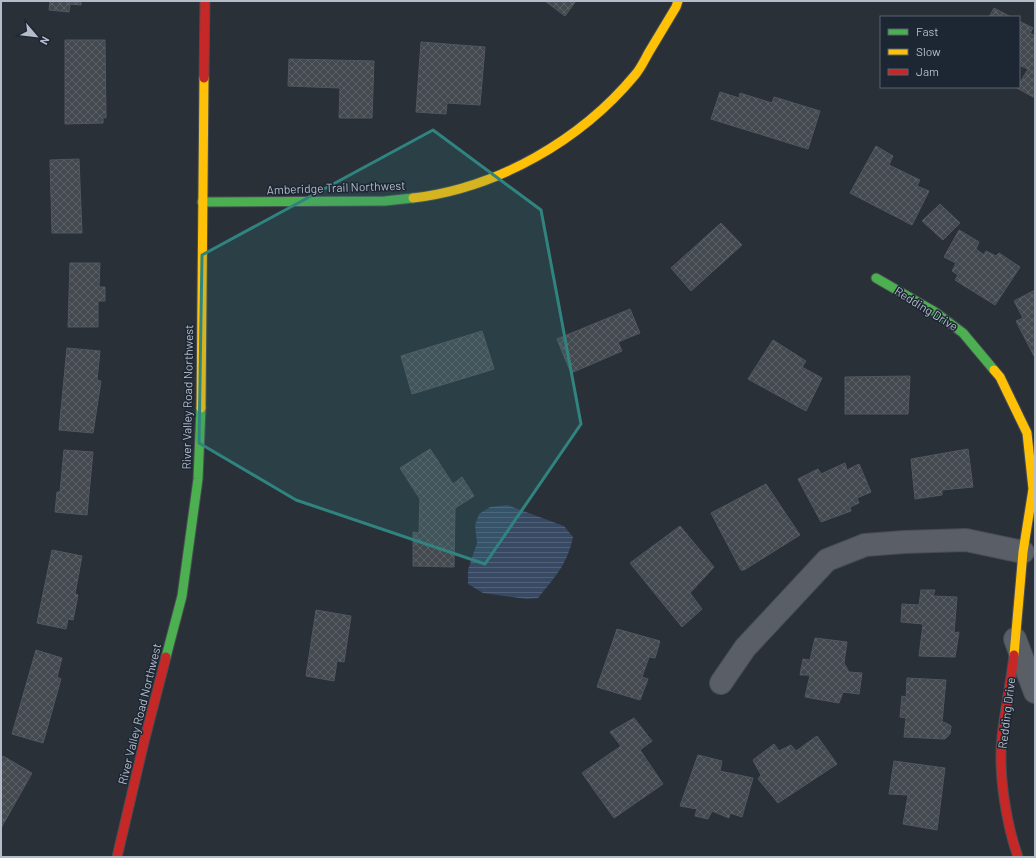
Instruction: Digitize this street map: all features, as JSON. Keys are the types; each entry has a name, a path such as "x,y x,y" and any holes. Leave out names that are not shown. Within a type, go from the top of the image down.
{"street":[{"name":"River Valley Road Northwest","path":"117,857 144,742 182,596 197,486 201,435 205,1"},
{"name":"Amberidge Trail Northwest","path":"202,202 385,201 427,196 468,186 513,169 560,142 603,109 636,74 676,7 678,1"},
{"name":"Redding Drive","path":"876,278 935,312 963,333 1000,377 1027,433 1033,489 1023,552 1012,675 1002,738 1002,782 1012,840 1018,857"},
{"path":"721,683 745,648 827,560 865,545 904,542 966,540 1023,552"},
{"name":"Redding Drive","path":"1015,639 1035,692"}],"highlighted area":[{"path":"433,130 541,210 581,424 485,564 296,500 199,443 202,255"}],"water":[{"path":"507,505 564,526 573,537 560,570 538,598 527,599 483,593 468,584 468,570 477,543 475,525 479,514 490,507"}],"building":[{"path":"50,1 81,1 81,5 70,4 69,12 49,10"},
{"path":"545,1 576,1 565,16"},
{"path":"994,8 1009,16 990,16"},
{"path":"1020,22 1033,28 1030,33 1035,36 1035,98 1017,88 1020,88 1020,83 1028,69 1020,65"},
{"path":"65,40 105,40 106,118 103,117 103,123 65,124"},
{"path":"421,42 485,47 480,105 447,103 446,114 416,112"},
{"path":"289,59 374,61 372,118 339,118 340,88 288,86"},
{"path":"720,92 739,98 740,93 772,103 774,97 820,111 808,149 711,119"},
{"path":"876,146 893,156 889,165 920,180 917,186 929,191 912,225 850,193"},
{"path":"79,159 82,233 52,233 50,160"},
{"path":"940,204 960,223 943,240 922,221"},
{"path":"721,223 742,245 691,291 671,268"},
{"path":"959,230 979,242 976,249 984,255 986,251 996,256 999,253 1020,267 995,305 955,280 958,275 952,271 956,263 944,257"},
{"path":"70,263 100,263 99,287 105,287 105,301 98,301 98,327 68,327"},
{"path":"1035,290 1034,356 1016,321 1023,318 1014,301"},
{"path":"630,309 640,333 618,342 622,351 571,373 557,339"},
{"path":"482,331 494,369 412,394 401,356"},
{"path":"773,340 806,361 802,367 822,378 806,411 748,379"},
{"path":"67,348 100,351 97,380 101,381 93,433 59,430"},
{"path":"910,376 908,414 845,414 845,377"},
{"path":"430,449 453,484 462,477 474,496 455,508 454,567 413,566 413,532 419,533 420,499 400,468"},
{"path":"968,449 973,487 942,490 942,495 915,499 911,459"},
{"path":"64,450 93,452 87,515 55,512 57,492 60,492"},
{"path":"845,463 847,470 859,464 871,492 857,498 859,503 850,507 851,511 821,522 798,479 818,469 821,474"},
{"path":"766,484 800,535 744,570 741,570 711,513"},
{"path":"680,526 714,567 690,593 702,609 682,627 630,563"},
{"path":"52,550 82,556 75,594 78,595 73,620 68,619 66,629 37,623"},
{"path":"921,590 935,590 933,596 957,597 954,633 959,632 955,657 919,656 923,624 901,622 902,604 919,605"},
{"path":"316,610 351,616 344,662 337,661 334,681 306,676"},
{"path":"617,629 660,641 655,658 649,657 642,677 648,679 640,700 597,687"},
{"path":"815,638 847,642 844,663 849,672 862,673 859,694 843,692 839,703 805,697 810,675 800,675 803,659 810,660"},
{"path":"36,650 62,658 57,677 61,679 43,743 12,734"},
{"path":"907,678 946,680 942,722 951,726 950,734 945,739 904,737 906,718 900,717 902,696 906,697"},
{"path":"634,718 652,741 640,750 663,784 614,818 582,773 621,746 610,732"},
{"path":"817,736 837,764 778,803 758,779 761,775 753,760 774,744 779,751 791,745 796,751"},
{"path":"698,755 722,761 720,771 753,778 742,817 730,813 729,818 712,811 708,819 695,816 697,809 680,806"},
{"path":"3,756 32,773 1,828 1,760"},
{"path":"894,761 945,768 937,830 903,824 908,795 889,794"}],"traffic: fast":[{"path":"202,202 385,201 413,198"},
{"path":"876,278 935,312 963,333 994,370"},
{"path":"166,657 182,596 198,479 201,408"}],"traffic: slow":[{"path":"413,198 445,193 476,184 506,172 536,157 563,140 613,99 635,75 676,7 678,1"},
{"path":"201,408 204,78"},
{"path":"994,370 1000,377 1027,433 1033,489 1023,552 1014,655"}],"traffic: jam":[{"path":"204,78 205,1"},
{"path":"1014,655 1002,737 1001,766 1004,797 1010,829 1018,857"},
{"path":"117,857 166,657"}]}
